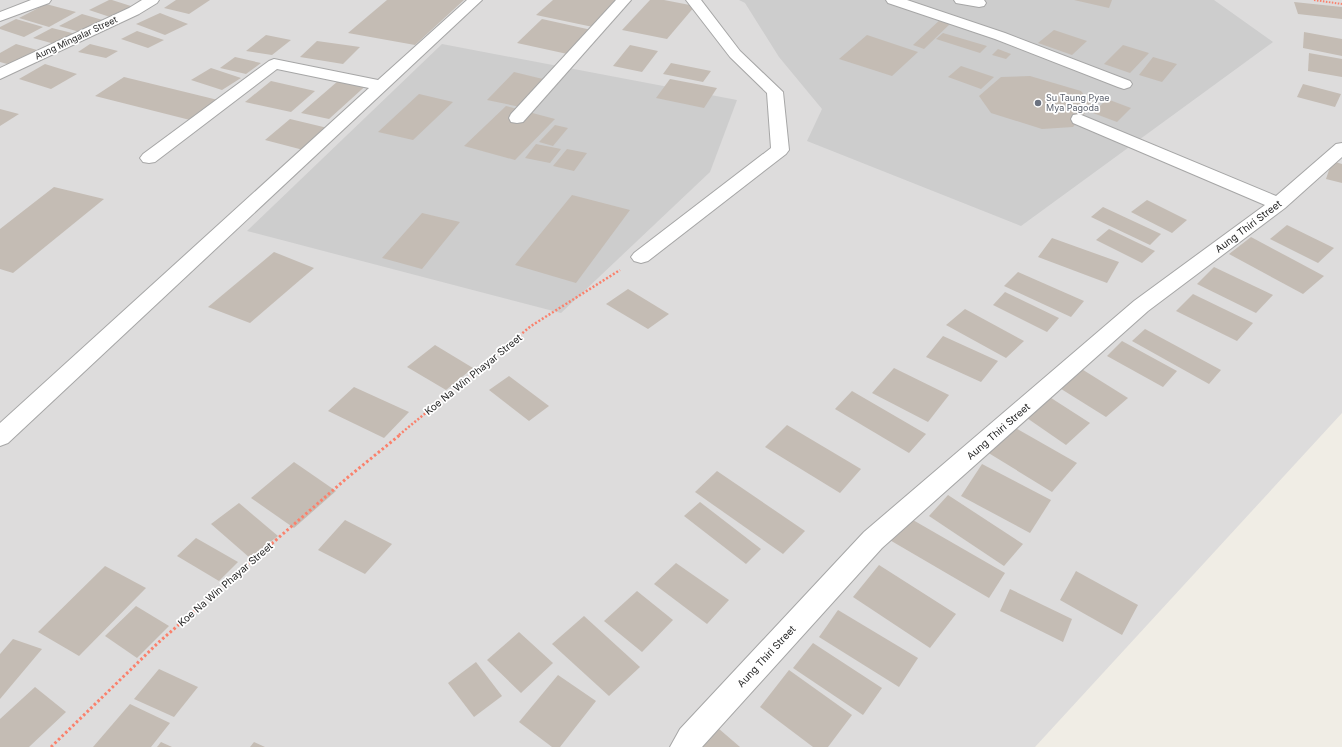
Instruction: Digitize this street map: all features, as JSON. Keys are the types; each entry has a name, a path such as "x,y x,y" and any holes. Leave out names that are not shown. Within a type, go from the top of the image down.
{"street":[{"path":"0,17 44,0"},
{"name":"Aung Mingalar Street","path":"0,74 134,11 152,0"},
{"path":"0,437 475,0"},
{"path":"517,118 624,0"},
{"path":"641,257 780,150 775,92 735,54 693,0"},
{"path":"893,0 1000,36 1124,84"},
{"path":"961,0 979,3"},
{"path":"149,158 274,64 382,86"},
{"path":"1079,119 1278,204"},
{"name":"Aung Thiri Street","path":"685,747 690,739 873,540 1141,306 1278,204 1342,148"}],"path":[{"path":"1314,0 1342,4"},
{"name":"Koe Na Win Phayar Street","path":"51,747 159,642 347,478 531,326 641,257"}],"shaded area":[{"path":"0,0 1342,0 1342,413 1035,747 0,747"},
{"path":"739,0 1214,0 1273,42 1021,226 807,141 822,109 779,57 745,3"},
{"path":"442,44 737,100 710,172 561,313 247,231"}],"building":[{"path":"109,0 137,8 116,19 89,10"},
{"path":"176,0 210,0 189,14 164,8"},
{"path":"387,0 464,0 415,45 348,33"},
{"path":"553,0 621,0 593,27 536,15"},
{"path":"650,0 664,0 695,6 667,39 622,30"},
{"path":"1074,0 1112,0 1109,8"},
{"path":"1294,2 1342,7 1342,19 1298,14"},
{"path":"46,4 76,12 49,27 19,18"},
{"path":"160,13 188,24 165,35 136,24"},
{"path":"82,14 106,21 83,33 59,26"},
{"path":"942,18 953,21 924,49 913,45"},
{"path":"16,19 43,27 24,37 0,29 0,27"},
{"path":"542,19 596,31 572,55 517,43"},
{"path":"52,28 80,35 62,46 33,38"},
{"path":"1054,30 1087,41 1072,55 1038,43"},
{"path":"137,31 164,40 148,48 121,39"},
{"path":"1304,32 1342,39 1342,56 1303,48"},
{"path":"943,33 987,46 980,53 936,39"},
{"path":"266,35 291,40 272,55 246,51"},
{"path":"867,35 918,52 892,76 839,59"},
{"path":"317,41 360,47 343,64 300,57"},
{"path":"16,44 44,52 18,67 0,62 0,53"},
{"path":"90,44 118,51 106,58 78,52"},
{"path":"630,45 658,51 642,72 613,66"},
{"path":"1123,45 1149,53 1130,73 1104,64"},
{"path":"998,49 1011,54 1006,59 992,55"},
{"path":"1309,53 1342,59 1342,77 1308,71"},
{"path":"235,57 261,63 246,74 220,68"},
{"path":"1153,57 1177,64 1162,82 1139,75"},
{"path":"671,63 711,71 703,82 663,74"},
{"path":"45,64 77,74 51,89 19,79"},
{"path":"961,66 994,77 981,89 948,77"},
{"path":"211,68 241,78 222,90 191,80"},
{"path":"514,72 551,81 525,108 487,100"},
{"path":"345,75 371,81 329,119 301,113"},
{"path":"1030,76 1081,91 1092,105 1073,127 1042,129 991,113 979,96 1001,77"},
{"path":"124,77 222,101 194,121 95,96"},
{"path":"670,79 717,88 704,108 656,98"},
{"path":"271,81 315,91 291,112 245,102"},
{"path":"1303,84 1341,94 1335,107 1297,97"},
{"path":"419,94 453,102 413,140 378,132"},
{"path":"1107,99 1131,108 1117,122 1093,113"},
{"path":"506,106 555,119 515,160 464,146"},
{"path":"0,109 19,114 0,126"},
{"path":"290,119 336,130 311,152 265,140"},
{"path":"555,125 568,128 553,146 539,142"},
{"path":"536,144 561,149 550,163 525,158"},
{"path":"567,149 587,153 574,171 553,166"},
{"path":"1332,161 1342,164 1342,183 1326,179"},
{"path":"54,187 104,199 13,273 0,269 0,229"},
{"path":"572,195 630,210 576,283 515,265"},
{"path":"1147,200 1187,220 1172,233 1131,212"},
{"path":"1103,207 1161,234 1150,245 1091,217"},
{"path":"422,213 460,222 422,269 382,258"},
{"path":"1287,225 1334,248 1318,263 1270,239"},
{"path":"1109,229 1155,251 1142,263 1096,240"},
{"path":"1251,237 1324,276 1303,294 1229,254"},
{"path":"1052,238 1119,262 1107,283 1038,257"},
{"path":"274,252 314,268 250,323 208,307"},
{"path":"1214,267 1273,295 1256,313 1197,284"},
{"path":"1018,272 1084,301 1071,317 1004,286"},
{"path":"628,289 669,314 648,329 606,304"},
{"path":"1005,292 1059,318 1047,332 993,305"},
{"path":"1193,294 1253,323 1237,341 1176,311"},
{"path":"965,309 1024,341 1006,358 946,325"},
{"path":"1145,329 1221,370 1209,384 1132,341"},
{"path":"943,336 998,361 981,382 926,357"},
{"path":"1122,341 1177,371 1163,387 1107,356"},
{"path":"435,345 473,368 446,390 407,367"},
{"path":"894,368 949,395 928,422 872,393"},
{"path":"1080,368 1128,398 1106,417 1058,387"},
{"path":"509,376 549,406 529,421 489,390"},
{"path":"354,387 409,412 384,438 328,411"},
{"path":"852,391 926,434 909,453 835,409"},
{"path":"1048,396 1090,423 1066,445 1024,416"},
{"path":"1007,423 1077,463 1052,492 982,449"},
{"path":"787,425 861,469 840,493 765,447"},
{"path":"294,462 336,491 294,528 251,498"},
{"path":"982,464 1051,500 1030,533 961,496"},
{"path":"717,471 805,531 783,554 695,492"},
{"path":"948,495 1023,544 1004,566 929,516"},
{"path":"700,502 761,549 746,564 684,516"},
{"path":"239,503 278,536 250,558 211,524"},
{"path":"906,516 1005,573 989,598 888,539"},
{"path":"345,520 392,544 365,574 318,550"},
{"path":"196,538 238,562 219,581 177,556"},
{"path":"676,563 729,600 707,624 654,584"},
{"path":"879,565 956,614 930,648 853,597"},
{"path":"105,566 146,588 79,656 38,632"},
{"path":"1076,571 1138,605 1122,635 1060,600"},
{"path":"1010,589 1072,619 1063,642 1000,611"},
{"path":"637,591 673,620 642,652 604,621"},
{"path":"136,606 169,626 137,658 105,636"},
{"path":"838,610 918,658 899,687 819,637"},
{"path":"584,616 640,667 609,696 552,644"},
{"path":"519,632 553,663 521,693 487,660"},
{"path":"13,639 42,649 0,699 0,654"},
{"path":"813,643 882,688 863,715 793,668"},
{"path":"476,662 502,696 474,717 448,683"},
{"path":"159,669 198,687 174,717 134,699"},
{"path":"789,670 852,715 828,747 813,747 760,707"},
{"path":"558,675 596,701 560,747 552,747 519,722"},
{"path":"35,687 66,712 29,747 0,747 0,719"},
{"path":"130,704 170,723 151,747 93,747"},
{"path":"704,716 740,747 691,747"},
{"path":"161,742 172,747 157,747"},
{"path":"254,742 265,747 250,747"}],"place":[{"name":"Su Taung Pyae Mya Pagoda","path":"1038,103"}]}
